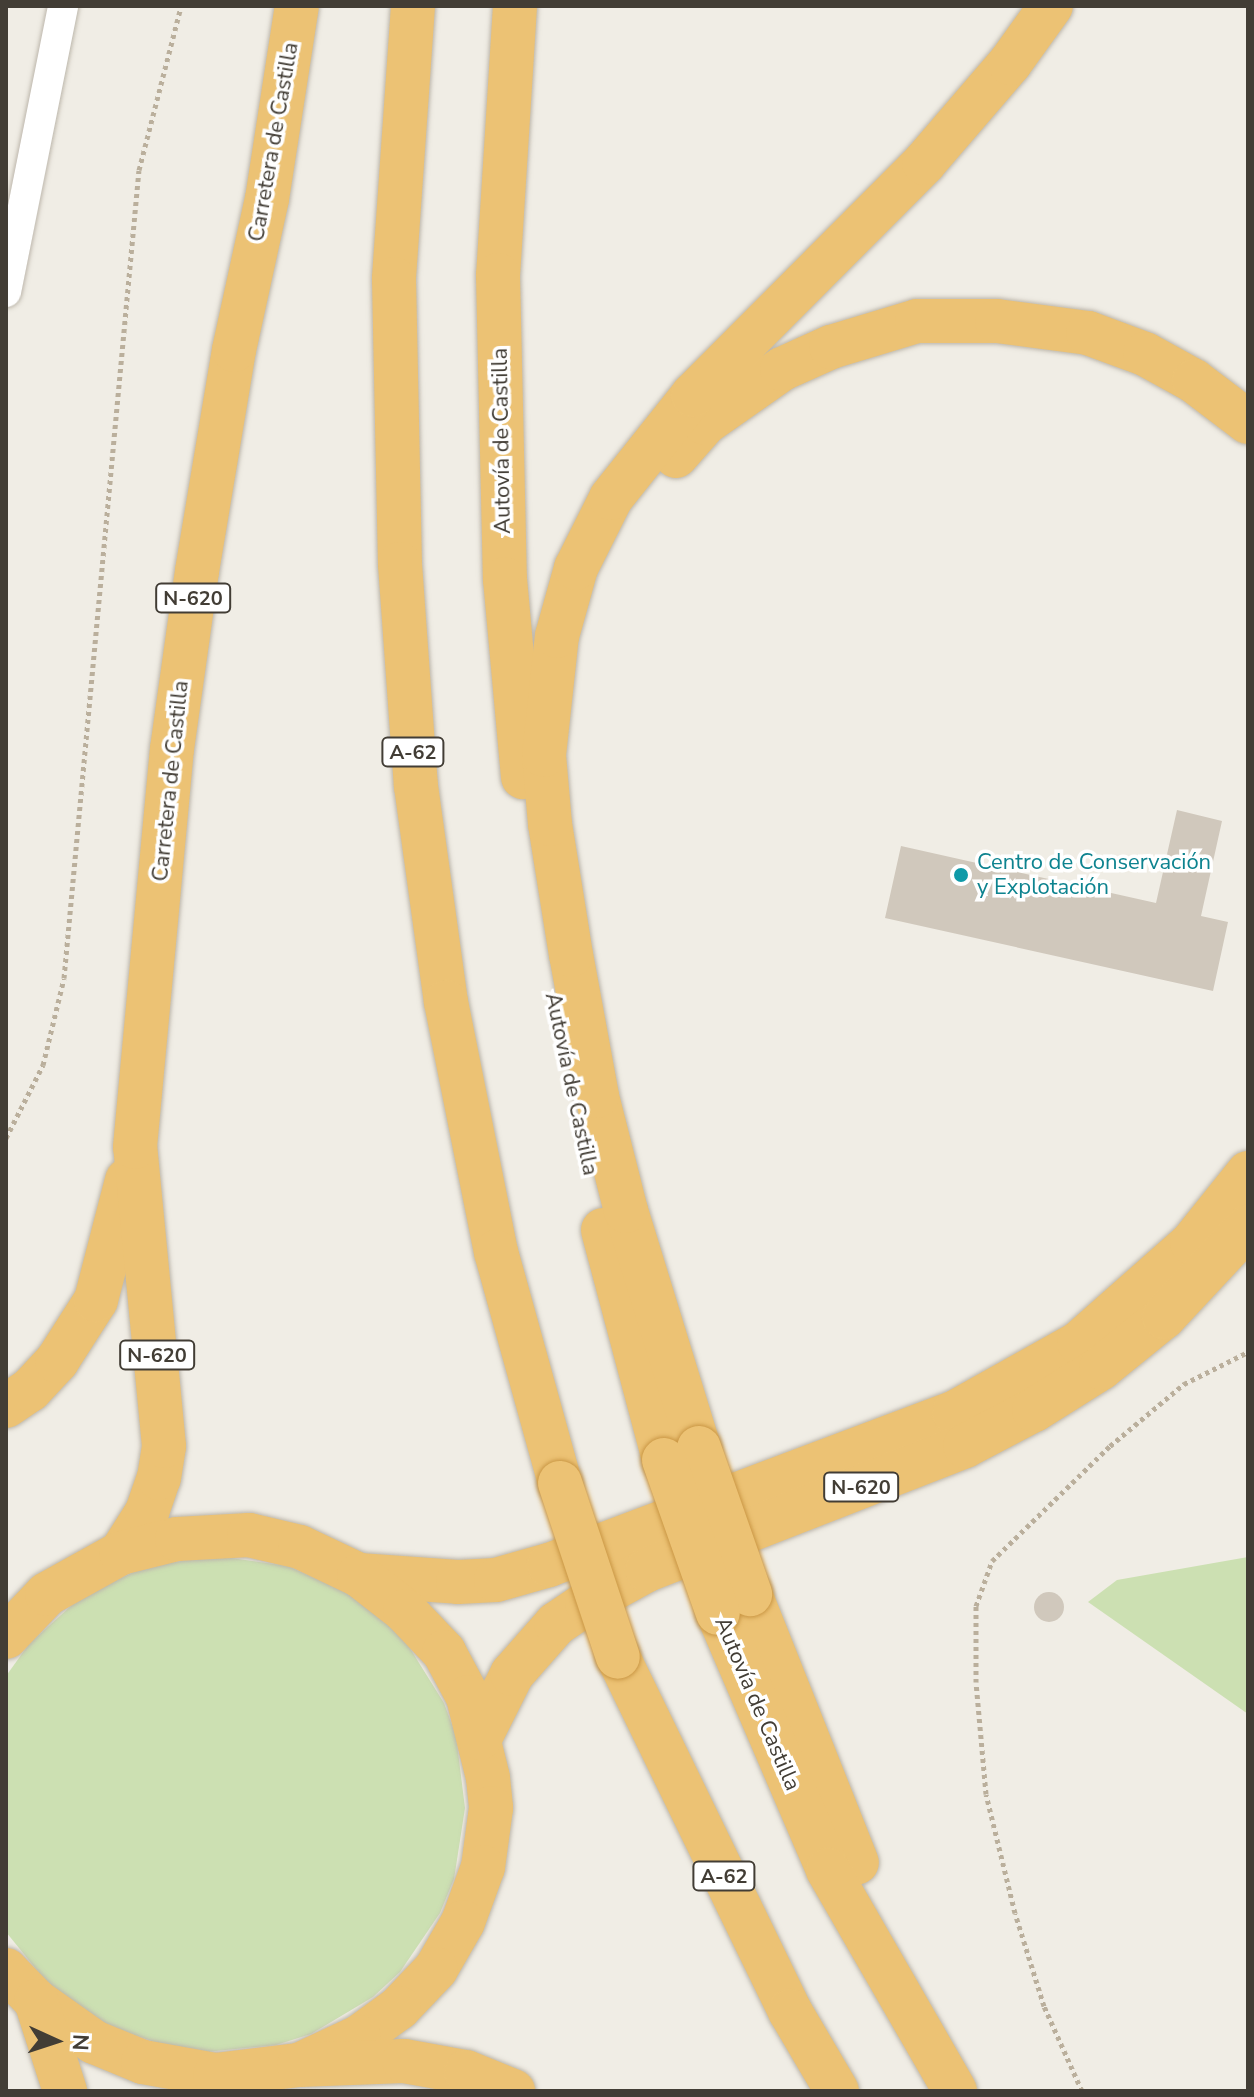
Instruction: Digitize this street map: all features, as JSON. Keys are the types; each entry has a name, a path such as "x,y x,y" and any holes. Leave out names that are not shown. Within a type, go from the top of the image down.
{"highway":[{"name":"Carretera de Castilla","path":"121,1553 147,1512 159,1478 164,1446 135,1147 172,749 197,571 234,350 267,199 297,6"},
{"path":"267,199 319,6"},
{"name":"A-62","path":"413,6 394,279 400,564 416,786 446,1002 496,1252 560,1483 618,1657 790,2011 837,2091"},
{"name":"Autovía de Castilla","path":"515,6 498,275 505,579 520,755 559,1045 613,1273 681,1454 828,1870 955,2091"},
{"path":"652,1298 597,1096 550,824 544,755 548,711 557,636 576,568 611,498 693,395 924,163 1010,63 1051,6"},
{"path":"681,1454 578,890 566,786 568,717 576,641 598,570 640,499 705,423 782,369 831,347 917,321 997,321 1088,333 1145,354 1194,381 1248,422"},
{"path":"6,1406 30,1390 57,1361 96,1300 135,1147"},
{"path":"359,1575 458,1582 496,1580 549,1565 954,1413 1079,1343 1192,1243 1248,1173"},
{"name":"N-620","path":"480,1738 512,1674 556,1624 647,1570 965,1446 1034,1410 1101,1368 1164,1317 1248,1227"},
{"name":"N-620","path":"6,1637 26,1594 121,1553 177,1539 249,1535 300,1547 359,1575 405,1611 444,1652 468,1697 480,1738 491,1808 483,1867 463,1922 436,1969 399,2008 359,2037 299,2065 206,2083 94,2042 36,2001 6,1970"},
{"path":"36,2001 65,2091"},
{"path":"299,2065 404,2061 466,2072 513,2091"}],"street":[{"path":"6,292 63,6"}],"path":[{"path":"6,1138 43,1065 64,978 139,170 181,6"},
{"path":"1082,2091 1036,1980 1015,1913 986,1794 976,1682 976,1606 992,1561 1110,1446 1184,1384 1248,1352"}],"green space":[{"path":"217,1556 288,1566 352,1595 381,1617 406,1642 444,1703 456,1736 465,1808 454,1879 440,1913 400,1972 373,1997 311,2034 276,2045 205,2052 169,2047 103,2024 49,1985 6,1932 6,1676 29,1644 82,1596 147,1566"},
{"path":"1248,1557 1248,1714 1088,1602 1117,1580"}],"building":[{"name":"Centro de Conservación y Explotación","path":"1177,810 1222,821 1201,916 1228,922 1213,991 885,918 901,846 1156,903"},
{"path":"1049,1592 1055,1593 1063,1601 1063,1613 1055,1621 1049,1622 1043,1621 1035,1613 1034,1607 1035,1601 1043,1593"}],"place":[{"name":"Centro de Conservación y Explotación","path":"961,875"}]}
